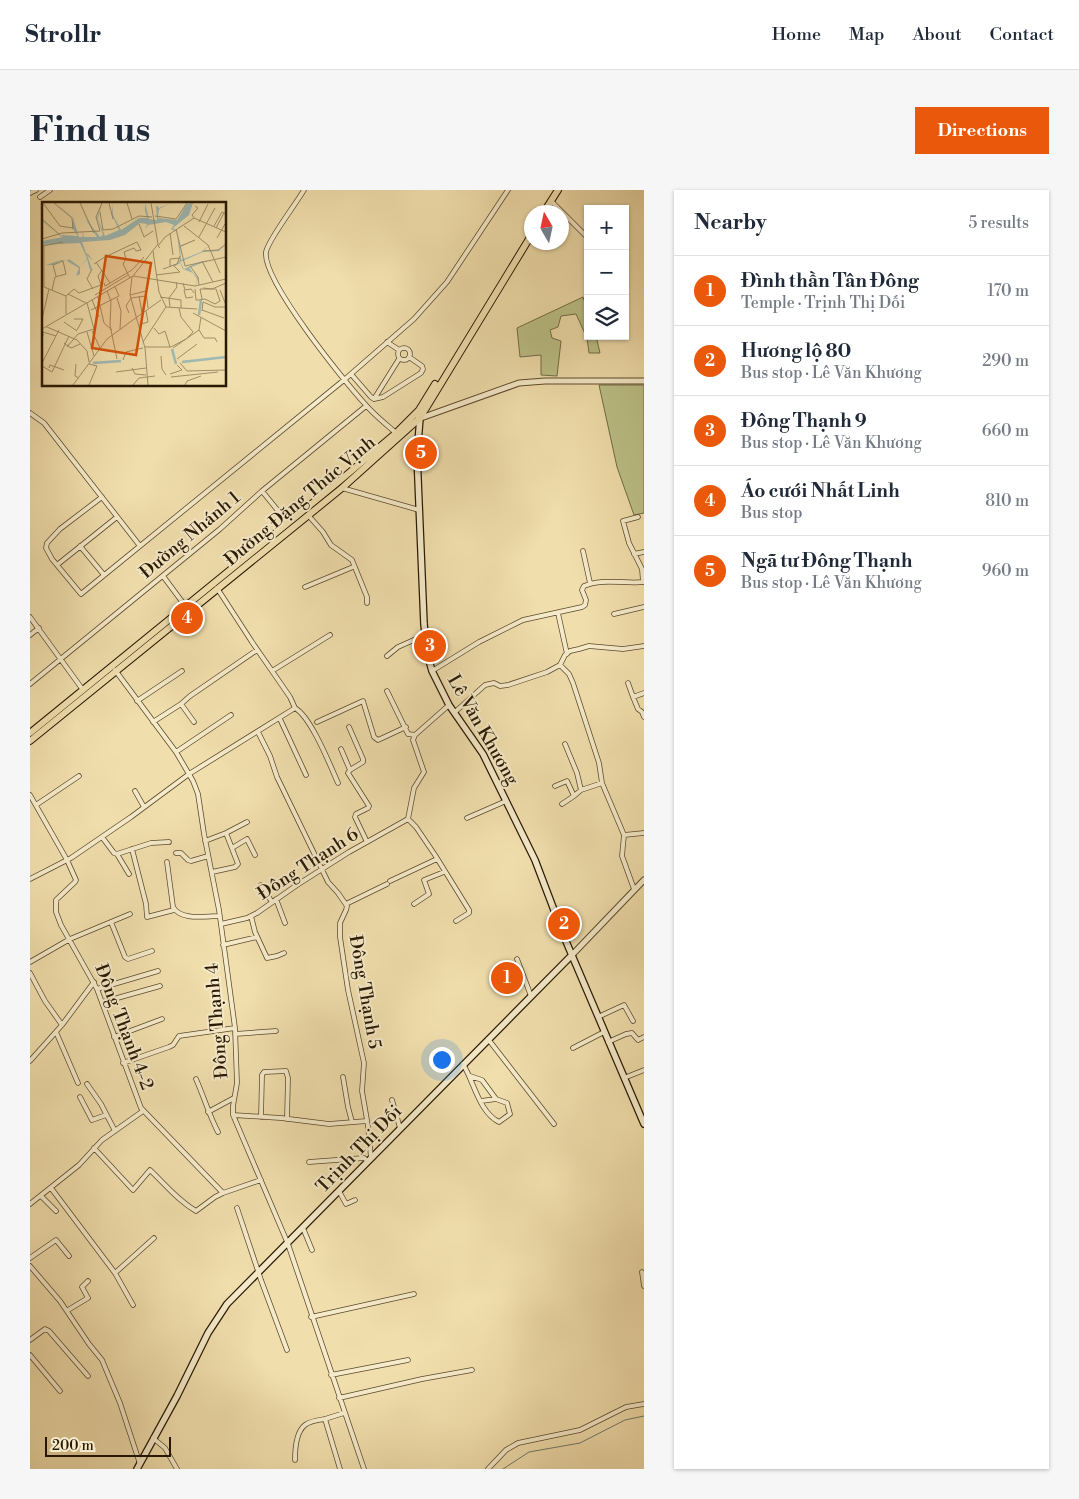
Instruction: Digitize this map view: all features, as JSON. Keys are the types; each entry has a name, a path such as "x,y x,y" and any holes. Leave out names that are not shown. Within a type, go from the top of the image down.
{"main road":[{"path":"546,205 554,190"},
{"path":"548,205 558,190"},
{"name":"Đường Đặng Thúc Vịnh","path":"30,741 186,607 418,416 524,240"},
{"name":"Đường Đặng Thúc Vịnh","path":"30,733 218,588 342,488 418,416 524,247"},
{"name":"Lê Văn Khương","path":"418,416 418,510 425,635 432,671 449,705 483,754 535,860 572,955 644,1124"},
{"name":"Trịnh Thị Dối","path":"139,1467 218,1316 258,1272 288,1244 572,955"}],"street":[{"path":"30,193 36,190"},
{"path":"40,197 50,190"},
{"path":"304,190 266,250 268,269 304,328 344,380 366,406 396,433"},
{"path":"102,497 51,537 47,543 46,548 81,594 344,380 414,319 447,282 508,190"},
{"path":"551,201 584,234"},
{"path":"374,399 383,397 420,375 423,369 422,366 409,357 408,350 403,348 399,350 387,342"},
{"path":"374,399 399,359 399,350"},
{"path":"399,359 405,360 409,357"},
{"path":"351,374 374,399"},
{"path":"418,416 519,383 545,380 644,381"},
{"name":"Đường Nhánh 1","path":"30,684 220,529 262,491 366,406"},
{"path":"30,413 44,423 140,546"},
{"path":"342,488 418,510"},
{"path":"262,491 288,523"},
{"path":"308,515 323,532 331,545 352,560 367,603"},
{"path":"57,564 117,517"},
{"path":"432,671 479,642 523,620 582,607 585,605 586,600 582,590 584,586 590,583 612,581 635,584 644,582 642,569 634,554 623,521 638,517"},
{"path":"80,546 104,575"},
{"path":"583,551 590,583"},
{"path":"634,554 644,552"},
{"path":"305,587 353,567"},
{"path":"163,576 186,607"},
{"path":"218,588 295,708 301,712 319,740 338,783"},
{"path":"614,614 644,607"},
{"path":"558,613 567,654"},
{"path":"30,617 84,690"},
{"path":"30,635 39,628"},
{"path":"272,671 330,635"},
{"path":"386,656 398,647 425,635"},
{"path":"454,712 485,685 494,682 500,686 508,685 547,672 560,665 570,651 589,646 623,648 644,646"},
{"path":"153,722 182,704 190,696 258,650"},
{"path":"560,665 569,674 573,683 599,763 602,783 624,835 622,856 634,889"},
{"name":"Đông Thạnh 4","path":"114,669 176,752 198,794 221,924 235,1028 237,1083 233,1115 288,1244 311,1317 364,1469"},
{"path":"137,701 182,670"},
{"path":"628,683 638,709 644,716"},
{"path":"388,691 408,734 415,735"},
{"path":"633,697 644,693"},
{"path":"317,722 363,701 374,737 378,740 406,727"},
{"path":"182,704 194,722"},
{"path":"449,705 415,735 413,740 424,772 414,788 408,819 416,827 469,910 469,913 456,920"},
{"path":"30,879 67,860 189,774 295,708"},
{"path":"176,752 231,715"},
{"path":"280,719 306,775"},
{"path":"350,726 363,759 362,762 350,770"},
{"path":"258,732 328,882 346,904 388,882 437,860"},
{"path":"565,744 577,773 581,790"},
{"path":"341,749 350,770 348,773 369,806 356,814 355,817 367,842"},
{"path":"36,805 79,776"},
{"path":"555,786 567,781 574,796"},
{"path":"562,804 581,790 602,783"},
{"path":"135,791 144,807"},
{"name":"Đông Thạnh 4-2","path":"30,795 74,874 76,882 56,900 56,912 103,1002 137,1100 143,1111 223,1194"},
{"path":"468,818 506,801"},
{"name":"Đông Thạnh 6","path":"221,924 251,916 323,869 408,819"},
{"path":"205,841 247,822"},
{"path":"624,835 644,832"},
{"path":"212,872 235,867 238,864 226,833"},
{"path":"102,837 114,853 117,854 129,874"},
{"path":"232,848 247,839 255,855"},
{"path":"117,854 151,843 169,842"},
{"path":"132,849 147,916 174,910 190,918 219,916"},
{"path":"176,853 181,853 191,861 208,856"},
{"path":"168,862 174,910"},
{"path":"414,904 429,894 424,880 444,872"},
{"name":"Trịnh Thị Dối","path":"572,955 644,880"},
{"path":"261,886 274,901 285,923"},
{"name":"Đông Thạnh 5","path":"346,904 346,910 340,922 340,937 348,990 364,1063 362,1091 367,1121 370,1160"},
{"path":"30,962 70,939 130,914"},
{"path":"251,916 257,937 267,958 284,953"},
{"path":"110,922 128,959 152,950"},
{"path":"223,944 257,937"},
{"path":"517,959 531,996"},
{"path":"97,989 158,971"},
{"path":"30,973 45,1001 62,1025"},
{"path":"30,1061 62,1025 94,982"},
{"path":"103,1002 160,986"},
{"path":"598,1017 624,1005 633,1021"},
{"path":"114,1037 162,1019"},
{"path":"124,1063 169,1047 173,1045 179,1036 235,1028"},
{"path":"235,1034 276,1031"},
{"path":"56,1032 78,1083"},
{"path":"573,1048 604,1032"},
{"path":"608,1042 632,1033 638,1040 644,1037"},
{"path":"488,1039 554,1124"},
{"path":"464,1064 481,1101 491,1118 499,1122 510,1114 507,1104 496,1100 481,1101"},
{"path":"624,1078 644,1070"},
{"path":"261,1117 262,1075 264,1072 286,1071 288,1078 287,1119"},
{"path":"470,1076 482,1080 496,1100"},
{"path":"343,1077 352,1122"},
{"path":"196,1079 208,1112 218,1132"},
{"path":"87,1084 115,1131"},
{"path":"80,1097 92,1120 106,1115"},
{"path":"208,1112 234,1098"},
{"path":"392,1100 400,1128"},
{"path":"30,1204 79,1165 94,1148 143,1111"},
{"path":"233,1115 329,1124 367,1121"},
{"path":"94,1148 133,1190 150,1170 187,1206 196,1211 215,1197 261,1180"},
{"path":"309,1162 364,1158 370,1160"},
{"path":"51,1188 115,1273 133,1305"},
{"path":"339,1191 346,1204 355,1200"},
{"path":"41,1196 56,1211"},
{"path":"237,1208 287,1350"},
{"path":"303,1228 312,1250"},
{"path":"115,1273 154,1238"},
{"path":"30,1258 56,1240 69,1256"},
{"path":"30,1266 68,1310 106,1367 126,1420 139,1467"},
{"path":"642,1272 644,1286"},
{"path":"68,1310 88,1298 82,1287 88,1281"},
{"path":"311,1317 414,1294"},
{"path":"30,1340 44,1330 49,1331 88,1376"},
{"path":"30,1355 60,1391"},
{"path":"331,1375 408,1360"},
{"path":"339,1398 413,1380 472,1370"},
{"path":"488,1469 506,1450 518,1443 580,1430 626,1408 644,1404"},
{"path":"295,1460 296,1447 303,1428 311,1422 344,1413"},
{"path":"325,1419 340,1469"},
{"path":"153,1438 165,1448 177,1469"}],"green space":[{"path":"583,297 584,331 576,314 561,316 558,327 550,330 552,338 561,341 557,376 541,375 541,355 520,357 517,328"},
{"path":"587,340 597,340 600,353 589,353"},
{"path":"599,385 644,385 644,513 634,515 617,467"}],"waterway":[{"path":"503,1469 529,1452 580,1443 625,1420 644,1416"}],"place":[{"name":"Ngã tư Đông Thạnh","path":"421,453"},
{"name":"Áo cưới Nhất Linh","path":"187,618"},
{"name":"Đông Thạnh 9","path":"430,646"},
{"name":"Hương lộ 80","path":"564,924"},
{"name":"Đình thần Tân Đông","path":"507,978"}]}
